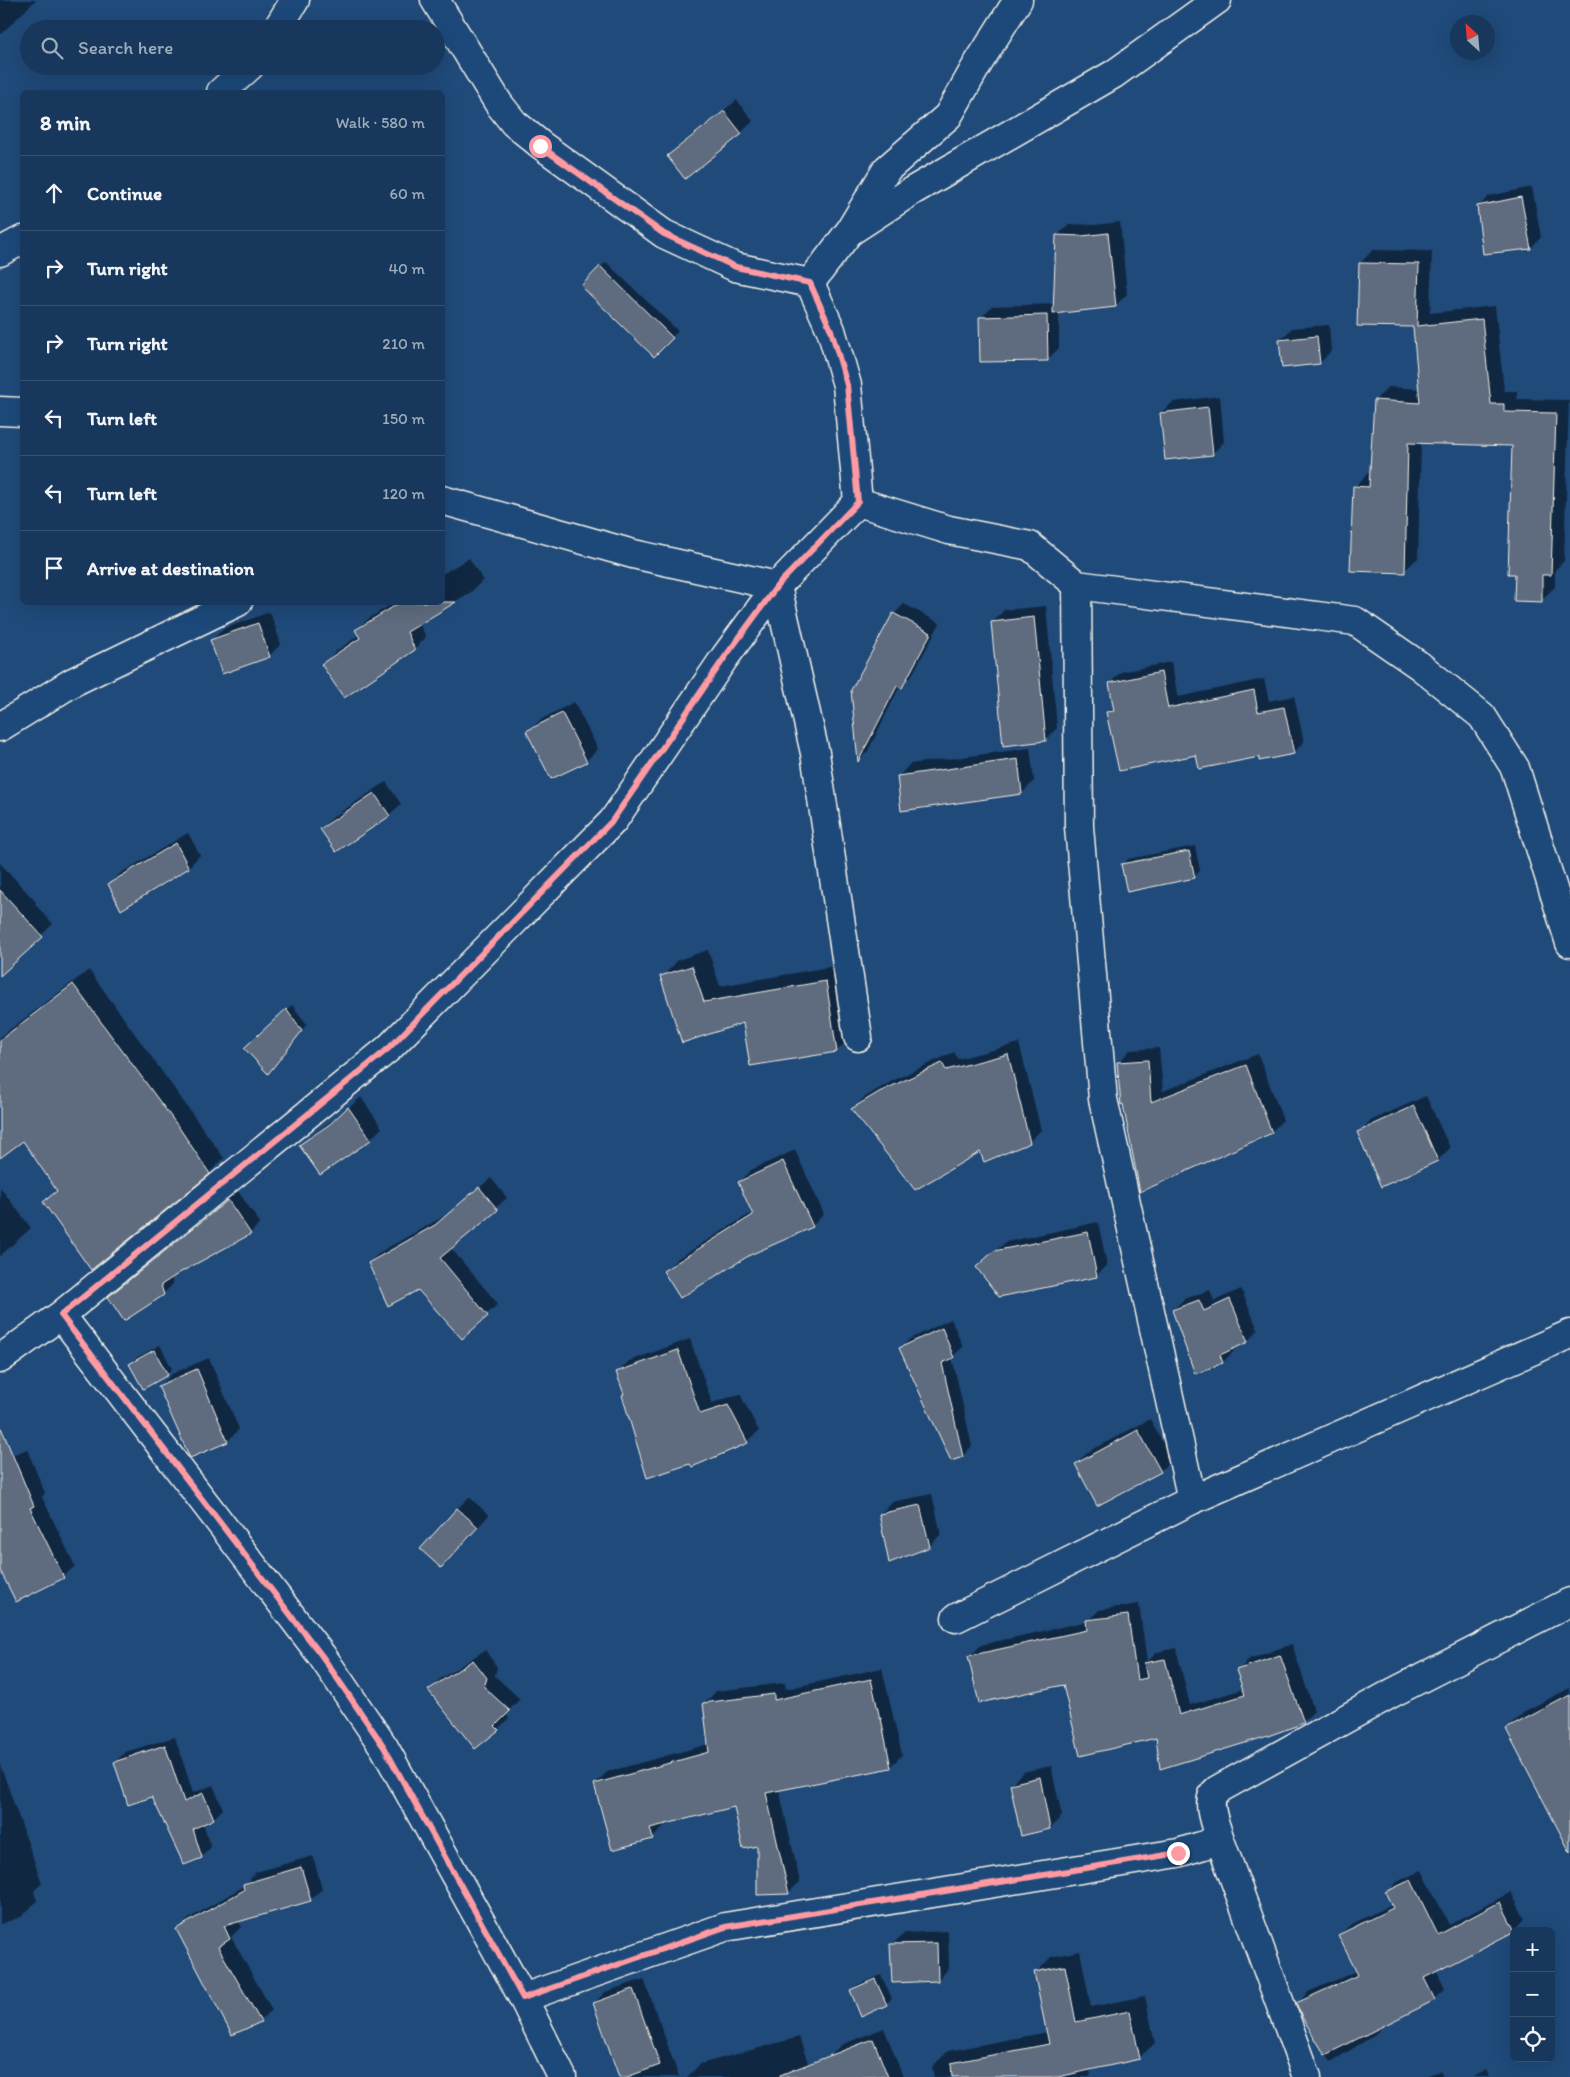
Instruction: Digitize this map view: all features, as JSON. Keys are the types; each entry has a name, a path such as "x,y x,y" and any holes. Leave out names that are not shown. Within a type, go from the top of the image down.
{"street":[{"path":"283,20 295,0"},
{"path":"435,0 498,104 514,123 540,146 664,234 736,267 810,283"},
{"path":"810,283 849,232 886,169 948,116 977,65 1018,0"},
{"path":"849,232 912,191 1114,74 1217,0"},
{"path":"223,90 240,75"},
{"path":"0,252 20,241"},
{"path":"0,1359 61,1315 389,1048 612,821 725,657 777,586 858,502 847,385 831,330 810,283"},
{"path":"0,411 20,412"},
{"path":"445,501 633,554 777,586"},
{"path":"858,502 949,530 1030,546 1076,585 1355,621 1420,666 1482,716 1515,768 1570,943"},
{"path":"1076,585 1079,828 1103,1099 1192,1500"},
{"path":"777,586 815,753 858,1037"},
{"path":"0,727 73,682 232,605"},
{"path":"61,1315 322,1656 357,1705 384,1747 523,1998 562,2077"},
{"path":"956,1618 1192,1500 1570,1334"},
{"path":"1307,2077 1220,1840 1210,1801 1213,1793 1394,1692 1570,1602"},
{"path":"523,1998 725,1927 1178,1853 1220,1840"}],"building":[{"path":"724,111 742,134 685,179 667,156"},
{"path":"1521,197 1531,249 1483,254 1477,206"},
{"path":"1108,233 1116,307 1053,314 1056,235 1082,236"},
{"path":"1359,263 1419,264 1417,326 1482,319 1491,404 1504,404 1504,412 1556,413 1551,575 1542,575 1542,602 1514,601 1515,574 1508,574 1512,446 1408,443 1405,573 1350,571 1353,486 1369,487 1374,400 1420,403 1413,327 1357,326"},
{"path":"600,266 673,338 654,357 581,286"},
{"path":"1047,315 1048,361 980,362 979,317"},
{"path":"1317,336 1320,364 1282,368 1279,340"},
{"path":"1208,407 1213,455 1165,460 1160,413"},
{"path":"445,602 456,602 407,632 415,650 344,698 321,664 360,638 355,630 396,605 445,605"},
{"path":"893,613 931,633 902,688 897,686 858,762 851,690"},
{"path":"1034,617 1046,741 1003,746 991,622"},
{"path":"258,623 270,657 222,674 210,640"},
{"path":"1161,672 1168,708 1254,690 1258,712 1284,707 1294,754 1259,761 1259,757 1199,769 1196,755 1119,771 1106,712 1114,711 1109,683"},
{"path":"562,713 587,762 551,779 526,731"},
{"path":"1018,759 1022,794 901,811 897,776"},
{"path":"374,793 390,816 336,852 320,829"},
{"path":"176,843 189,868 121,910 108,884"},
{"path":"1189,851 1195,878 1127,892 1121,864"},
{"path":"0,890 43,937 0,976"},
{"path":"692,966 704,1002 826,981 837,1052 750,1066 743,1023 682,1043 660,976"},
{"path":"73,984 180,1129 210,1174 91,1270 43,1202 57,1191 23,1141 0,1158 0,1040"},
{"path":"286,1009 302,1031 268,1074 244,1048"},
{"path":"1008,1054 1030,1143 984,1162 980,1152 915,1190 851,1109 879,1092 942,1063 946,1070"},
{"path":"1148,1060 1151,1102 1246,1065 1272,1133 1140,1192 1123,1104 1121,1105 1117,1062"},
{"path":"1414,1106 1438,1161 1381,1187 1357,1132"},
{"path":"348,1107 371,1140 320,1175 299,1145 330,1124"},
{"path":"783,1161 813,1227 750,1255 680,1298 663,1271 753,1215 738,1182"},
{"path":"479,1187 498,1210 440,1258 488,1316 462,1339 418,1290 388,1306 368,1263 435,1225"},
{"path":"228,1200 251,1234 161,1285 164,1295 124,1321 108,1297"},
{"path":"1088,1232 1097,1277 999,1297 976,1267 994,1251"},
{"path":"1230,1299 1248,1342 1220,1355 1223,1363 1195,1374 1172,1310 1199,1300 1204,1311"},
{"path":"942,1328 954,1358 942,1363 963,1457 951,1461 899,1348"},
{"path":"154,1350 168,1375 143,1389 129,1364"},
{"path":"678,1350 700,1414 728,1405 748,1443 692,1467 690,1464 647,1478 622,1395 624,1394 616,1372"},
{"path":"197,1369 228,1442 190,1458 158,1386"},
{"path":"0,1425 34,1506 30,1508 64,1578 16,1602 0,1570"},
{"path":"1138,1430 1161,1472 1097,1506 1075,1464"},
{"path":"920,1505 930,1547 889,1563 879,1514"},
{"path":"457,1508 478,1527 441,1568 420,1549"},
{"path":"1128,1615 1137,1680 1147,1678 1144,1663 1165,1659 1179,1715 1245,1695 1236,1670 1280,1655 1304,1723 1160,1769 1156,1738 1080,1756 1063,1685 979,1703 968,1656 1087,1630 1086,1620"},
{"path":"473,1660 487,1678 484,1687 510,1711 495,1726 499,1730 475,1749 428,1690"},
{"path":"871,1679 891,1768 766,1793 789,1894 757,1895 757,1846 743,1849 734,1807 650,1828 653,1839 612,1850 594,1784 709,1752 703,1703 774,1694 774,1700"},
{"path":"1570,1695 1570,1852 1506,1729"},
{"path":"165,1745 184,1802 203,1793 214,1819 193,1829 202,1858 184,1865 152,1797 128,1805 114,1762"},
{"path":"1040,1777 1050,1829 1021,1836 1010,1784"},
{"path":"301,1867 311,1901 224,1926 230,1939 218,1947 261,2022 232,2035 176,1929 244,1890 243,1884"},
{"path":"1411,1880 1438,1935 1500,1902 1513,1927 1510,1927 1510,1934 1424,1978 1435,2000 1325,2055 1302,2017 1296,2003 1358,1975 1338,1935 1393,1908 1385,1892"},
{"path":"937,1943 938,1981 892,1983 890,1944"},
{"path":"1065,1966 1076,2022 1130,2011 1140,2059 1058,2077 952,2077 951,2063 1049,2044 1034,1972"},
{"path":"875,1979 887,2005 861,2017 850,1990"},
{"path":"633,1989 660,2065 627,2077 619,2077 593,2003"},
{"path":"873,2039 888,2077 780,2077 780,2075"}],"route":[{"path":"540,146 664,234 736,267 810,283 831,330 847,385 858,502 777,586 725,657 612,821 389,1048 61,1315 322,1656 357,1705 384,1747 523,1998 725,1927 1178,1853"}]}
